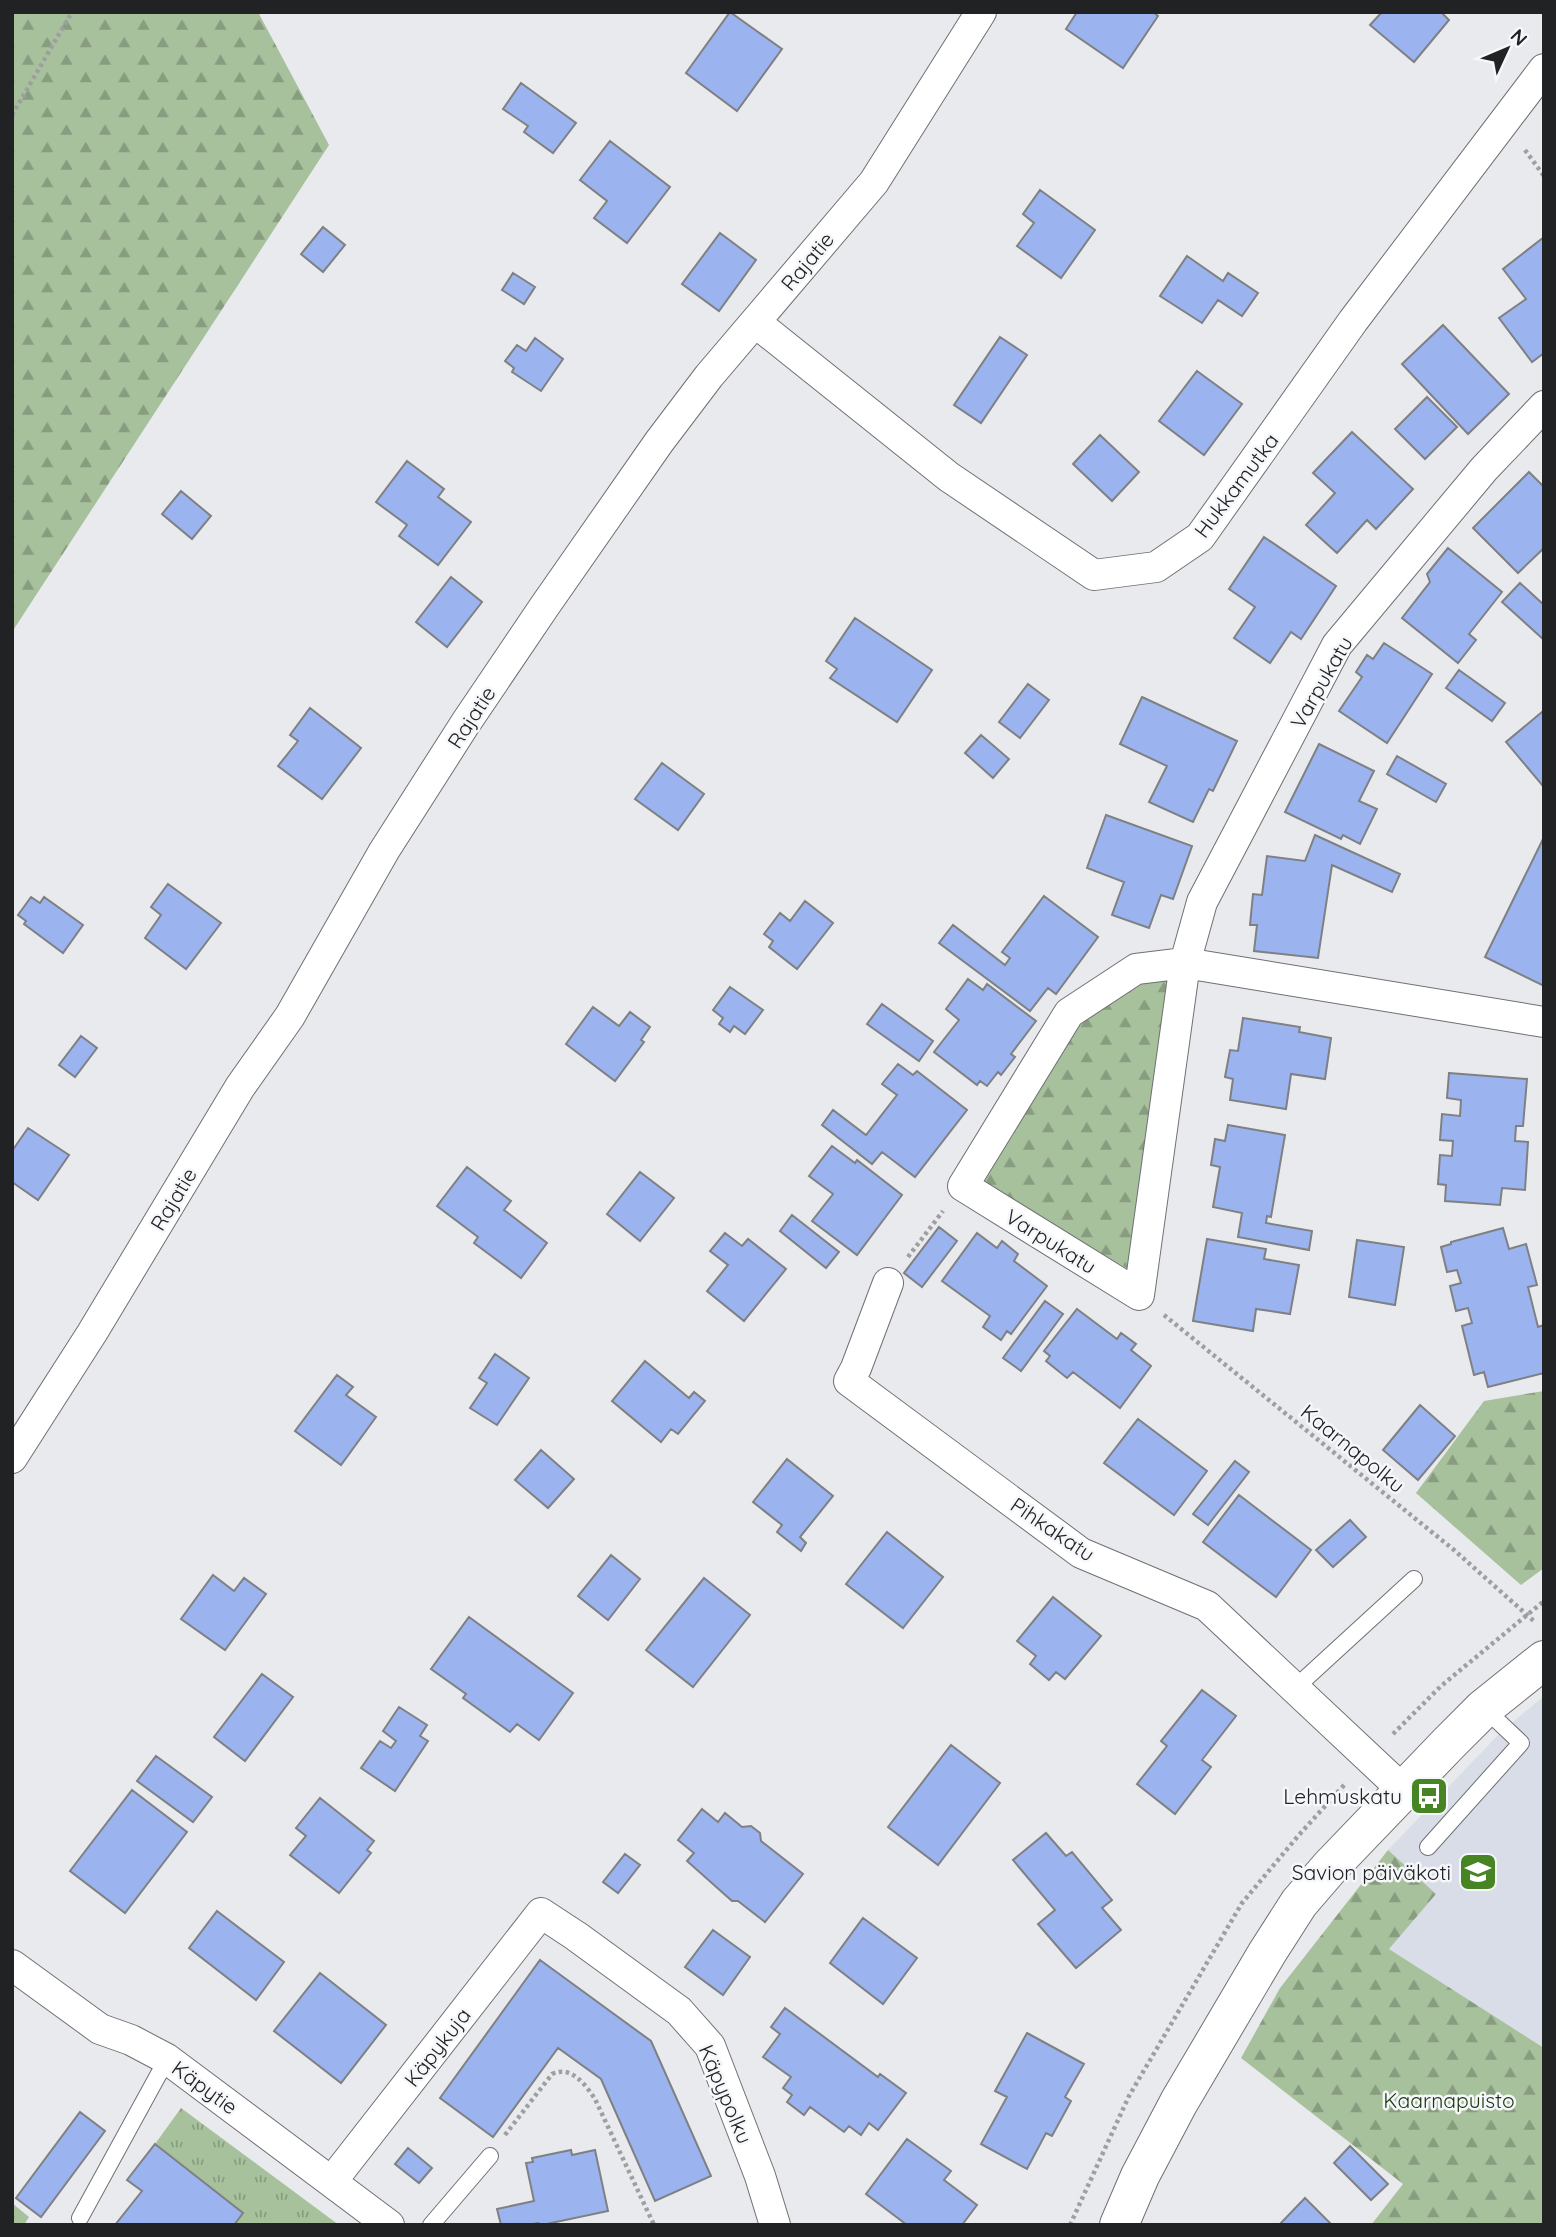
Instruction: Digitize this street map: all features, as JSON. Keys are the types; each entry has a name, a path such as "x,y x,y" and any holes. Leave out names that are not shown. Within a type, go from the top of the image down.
{"street":[{"name":"Rajatie","path":"12,1458 99,1321 240,1087 290,1016 384,852 465,724 647,457 709,376 874,182 981,12"},
{"name":"Hukkamutka","path":"755,323 949,477 1094,575 1156,567 1200,537 1353,321 1544,69"},
{"name":"Varpukatu","path":"962,1186 1139,1295 1185,963 1202,902 1337,645 1484,469 1544,406"},
{"path":"962,1186 1069,1013 1136,969 1185,963 1544,1022"},
{"name":"Pihkakatu","path":"888,1283 849,1381 1081,1553 1207,1606 1403,1790"},
{"path":"1119,2225 1140,2176 1179,2102 1299,1903 1403,1790 1484,1708 1544,1660"},
{"name":"Käpykuja","path":"332,2181 541,1913"},
{"name":"Käpypolku","path":"541,1913 679,2011 710,2046 760,2176 775,2225"},
{"name":"Käpytie","path":"12,1965 100,2029 131,2040 167,2059 389,2225"}],"lane":[{"path":"1294,1689 1414,1579"},
{"path":"1428,1847 1521,1743 1484,1708"},
{"path":"80,2218 167,2059"},
{"path":"431,2225 490,2155"}],"path":[{"path":"12,115 72,12"},
{"path":"888,1283 962,1186"},
{"name":"Kaarnapolku","path":"1139,1295 1454,1550 1544,1631"},
{"path":"490,2155 552,2074 559,2071 570,2073 585,2083 595,2099 654,2225"}],"shaded area":[{"name":"Savion päiväkoti","path":"1544,1696 1544,2048 1389,1949 1388,1850 1501,1732"}],"green space":[{"path":"12,12 258,12 329,145 12,632"},
{"path":"1173,978 1130,1270 975,1181 1074,1022 1140,980"},
{"path":"1544,1391 1544,1568 1521,1585 1416,1493 1484,1401"},
{"name":"Kaarnapuisto","path":"1388,1850 1436,1894 1389,1949 1544,2048 1544,2225 1371,2225 1403,2184 1241,2058 1280,1988"},
{"path":"181,2108 339,2225 234,2225 243,2213 155,2144"},
{"path":"12,2203 29,2217 24,2225 12,2225"}],"building":[{"path":"730,12 782,49 737,111 686,73"},
{"path":"1077,12 1153,12 1158,16 1123,68 1066,29"},
{"path":"1382,12 1441,12 1449,20 1414,62 1370,25"},
{"path":"521,83 576,123 553,153 524,132 528,126 503,109"},
{"path":"610,141 670,187 627,243 594,218 607,201 580,180"},
{"path":"1040,190 1095,230 1061,278 1017,246 1034,223 1023,214"},
{"path":"323,227 345,245 323,272 301,254"},
{"path":"720,233 756,260 719,311 682,284"},
{"path":"1544,237 1544,353 1532,362 1499,318 1526,299 1503,269"},
{"path":"1187,256 1223,281 1228,273 1258,293 1242,316 1218,300 1202,323 1160,296"},
{"path":"513,273 535,287 524,304 502,290"},
{"path":"1443,325 1509,394 1468,434 1402,364"},
{"path":"1000,337 1027,355 981,423 954,405"},
{"path":"535,338 563,359 541,391 512,372 514,368 505,361 517,345 526,351"},
{"path":"1197,371 1242,404 1204,455 1159,421"},
{"path":"1427,397 1457,427 1425,459 1395,429"},
{"path":"1352,432 1413,489 1376,529 1367,520 1337,553 1306,525 1335,493 1313,473"},
{"path":"1100,435 1139,472 1112,501 1073,464"},
{"path":"407,461 444,489 438,497 471,522 438,565 399,536 407,525 376,502"},
{"path":"1529,472 1544,487 1544,548 1518,573 1473,528"},
{"path":"181,491 211,516 192,539 162,514"},
{"path":"1264,537 1336,586 1301,639 1291,632 1270,663 1234,638 1255,607 1229,589"},
{"path":"1448,548 1502,592 1469,634 1476,640 1458,663 1402,618 1430,582 1427,574"},
{"path":"451,577 482,602 447,647 416,622"},
{"path":"1520,583 1544,605 1544,640 1502,602"},
{"path":"855,618 932,670 897,722 830,678 837,669 826,661"},
{"path":"1384,643 1432,674 1387,743 1339,711 1362,677 1356,672 1367,655 1373,659"},
{"path":"1459,670 1505,703 1492,721 1446,688"},
{"path":"1028,684 1049,700 1020,738 999,722"},
{"path":"1142,697 1237,741 1213,791 1209,789 1193,822 1149,802 1167,766 1120,744"},
{"path":"310,708 361,748 322,799 278,766 298,741 290,735"},
{"path":"1542,712 1544,715 1543,786 1506,742"},
{"path":"981,735 1009,759 993,778 965,753"},
{"path":"1319,744 1374,771 1359,801 1377,809 1360,844 1343,835 1341,839 1285,812"},
{"path":"1397,756 1446,784 1436,802 1387,774"},
{"path":"662,763 704,794 678,830 635,799"},
{"path":"1106,815 1192,846 1173,899 1161,895 1149,928 1112,915 1124,882 1087,868"},
{"path":"1315,835 1400,874 1392,892 1332,865 1318,958 1254,951 1257,925 1250,925 1253,894 1262,895 1267,856 1305,861"},
{"path":"1544,837 1544,986 1485,957"},
{"path":"168,884 221,923 186,969 145,938 161,915 151,907"},
{"path":"1044,896 1098,937 1056,994 1048,988 1030,1011 939,943 953,925 1005,965 1010,958 1002,952"},
{"path":"31,897 40,903 44,897 83,925 63,953 24,924 26,921 18,915"},
{"path":"805,901 833,923 797,969 769,947 773,941 764,934 780,913 790,921"},
{"path":"968,979 983,990 987,984 1036,1021 1011,1054 1015,1057 1001,1075 998,1072 987,1086 980,1081 977,1085 934,1052 959,1020 946,1009"},
{"path":"730,987 763,1010 745,1034 734,1026 730,1032 719,1024 723,1018 713,1010"},
{"path":"882,1004 933,1041 919,1061 867,1024"},
{"path":"593,1007 619,1026 630,1012 650,1027 641,1040 644,1042 615,1081 566,1044"},
{"path":"1243,1018 1300,1027 1299,1032 1331,1038 1325,1079 1291,1074 1286,1109 1230,1100 1233,1079 1225,1077 1230,1050 1238,1051"},
{"path":"81,1036 97,1048 75,1077 59,1065"},
{"path":"898,1064 913,1075 917,1071 967,1110 915,1177 882,1152 872,1164 822,1125 833,1110 866,1135 897,1095 882,1084"},
{"path":"1449,1073 1527,1079 1523,1126 1516,1126 1515,1141 1528,1142 1525,1190 1502,1188 1500,1205 1445,1201 1446,1185 1438,1184 1440,1155 1452,1156 1453,1141 1440,1140 1442,1114 1460,1116 1461,1100 1447,1098"},
{"path":"1228,1125 1285,1135 1271,1217 1267,1216 1266,1223 1312,1231 1309,1250 1238,1237 1242,1213 1213,1207 1220,1167 1211,1165 1215,1139 1225,1141"},
{"path":"28,1128 69,1155 38,1200 12,1182 12,1151"},
{"path":"832,1146 855,1163 857,1160 902,1195 857,1255 812,1221 833,1194 809,1176"},
{"path":"467,1167 511,1201 504,1210 547,1243 521,1278 474,1243 478,1237 437,1206"},
{"path":"640,1172 674,1198 640,1241 607,1214"},
{"path":"792,1215 839,1252 826,1268 780,1231"},
{"path":"939,1227 957,1241 922,1287 904,1273"},
{"path":"1503,1228 1509,1249 1526,1244 1537,1285 1528,1287 1538,1327 1544,1325 1544,1373 1488,1387 1484,1372 1474,1375 1462,1326 1472,1323 1468,1308 1456,1311 1450,1286 1461,1283 1457,1270 1447,1272 1441,1247"},
{"path":"725,1233 742,1246 748,1239 786,1269 744,1321 707,1291 728,1265 710,1251"},
{"path":"977,1233 997,1248 1002,1241 1018,1254 1014,1261 1047,1286 1011,1334 1007,1331 1001,1340 983,1327 990,1316 942,1281"},
{"path":"1207,1239 1266,1249 1264,1259 1299,1265 1290,1314 1256,1309 1253,1331 1193,1321"},
{"path":"1357,1240 1404,1247 1395,1305 1349,1297"},
{"path":"1045,1301 1063,1314 1021,1371 1003,1358"},
{"path":"1077,1309 1117,1339 1121,1333 1136,1344 1131,1350 1151,1366 1120,1408 1073,1372 1067,1378 1046,1361 1050,1356 1044,1351"},
{"path":"495,1354 529,1378 497,1425 470,1408 487,1383 479,1378"},
{"path":"645,1361 689,1398 694,1392 705,1401 678,1434 671,1429 661,1442 612,1401"},
{"path":"337,1375 353,1387 346,1395 376,1417 341,1465 295,1431"},
{"path":"1420,1405 1455,1436 1418,1480 1383,1450"},
{"path":"1138,1419 1207,1471 1174,1515 1104,1463"},
{"path":"541,1450 574,1479 548,1508 515,1480"},
{"path":"787,1459 833,1496 800,1537 806,1543 801,1551 777,1532 782,1525 753,1502"},
{"path":"1235,1461 1249,1472 1208,1525 1193,1514"},
{"path":"1239,1495 1311,1550 1276,1597 1203,1542"},
{"path":"1350,1520 1366,1537 1333,1567 1316,1550"},
{"path":"887,1532 943,1577 903,1628 846,1584"},
{"path":"611,1555 640,1579 608,1620 578,1596"},
{"path":"213,1575 234,1591 244,1578 266,1594 225,1650 181,1619"},
{"path":"704,1578 750,1615 693,1687 646,1650"},
{"path":"1053,1597 1101,1636 1065,1679 1056,1672 1049,1680 1030,1664 1036,1656 1017,1641"},
{"path":"469,1617 573,1693 539,1740 517,1724 510,1732 463,1698 466,1694 431,1669"},
{"path":"262,1674 293,1697 245,1761 214,1737"},
{"path":"1202,1690 1236,1716 1202,1760 1211,1767 1175,1814 1137,1784 1167,1746 1161,1741"},
{"path":"399,1707 427,1725 420,1736 428,1741 395,1791 361,1768 380,1741 391,1748 396,1741 383,1731"},
{"path":"951,1745 1000,1783 938,1865 888,1827"},
{"path":"156,1756 212,1797 193,1822 137,1781"},
{"path":"132,1790 187,1832 125,1913 70,1871"},
{"path":"320,1798 374,1841 367,1850 371,1853 339,1893 290,1855 306,1836 296,1828"},
{"path":"702,1809 718,1822 725,1813 742,1827 751,1826 760,1833 761,1841 803,1874 765,1922 738,1901 732,1901 687,1861 694,1853 678,1840"},
{"path":"1046,1833 1066,1856 1072,1852 1112,1900 1102,1908 1121,1930 1076,1968 1038,1924 1055,1910 1013,1860"},
{"path":"625,1854 640,1865 618,1893 603,1882"},
{"path":"217,1911 284,1962 256,2000 189,1948"},
{"path":"863,1918 917,1958 883,2004 830,1963"},
{"path":"713,1930 750,1957 723,1995 685,1967"},
{"path":"540,1960 651,2041 711,2176 655,2201 601,2079 558,2048 493,2137 440,2098"},
{"path":"320,1973 386,2025 341,2083 274,2031"},
{"path":"785,2008 878,2077 880,2074 906,2093 878,2130 869,2123 861,2135 849,2126 844,2132 810,2107 804,2115 787,2102 792,2095 783,2088 791,2077 763,2057 780,2034 771,2027"},
{"path":"1027,2033 1084,2064 1065,2097 1071,2101 1052,2136 1046,2133 1027,2169 981,2144 1007,2097 995,2091"},
{"path":"80,2112 105,2131 41,2217 16,2198"},
{"path":"907,2139 951,2171 944,2180 977,2205 962,2225 907,2225 866,2194"},
{"path":"155,2144 243,2213 234,2225 115,2225 142,2191 127,2180"},
{"path":"1350,2146 1388,2184 1371,2200 1334,2163"},
{"path":"408,2148 432,2168 419,2183 395,2164"},
{"path":"571,2150 572,2155 595,2150 608,2211 542,2225 501,2225 497,2209 534,2201 526,2163 533,2162 532,2158"},
{"path":"1305,2198 1332,2225 1279,2225"}],"place":[{"name":"Lehmuskatu","path":"1429,1796"},
{"name":"Savion päiväkoti","path":"1478,1872"}]}
